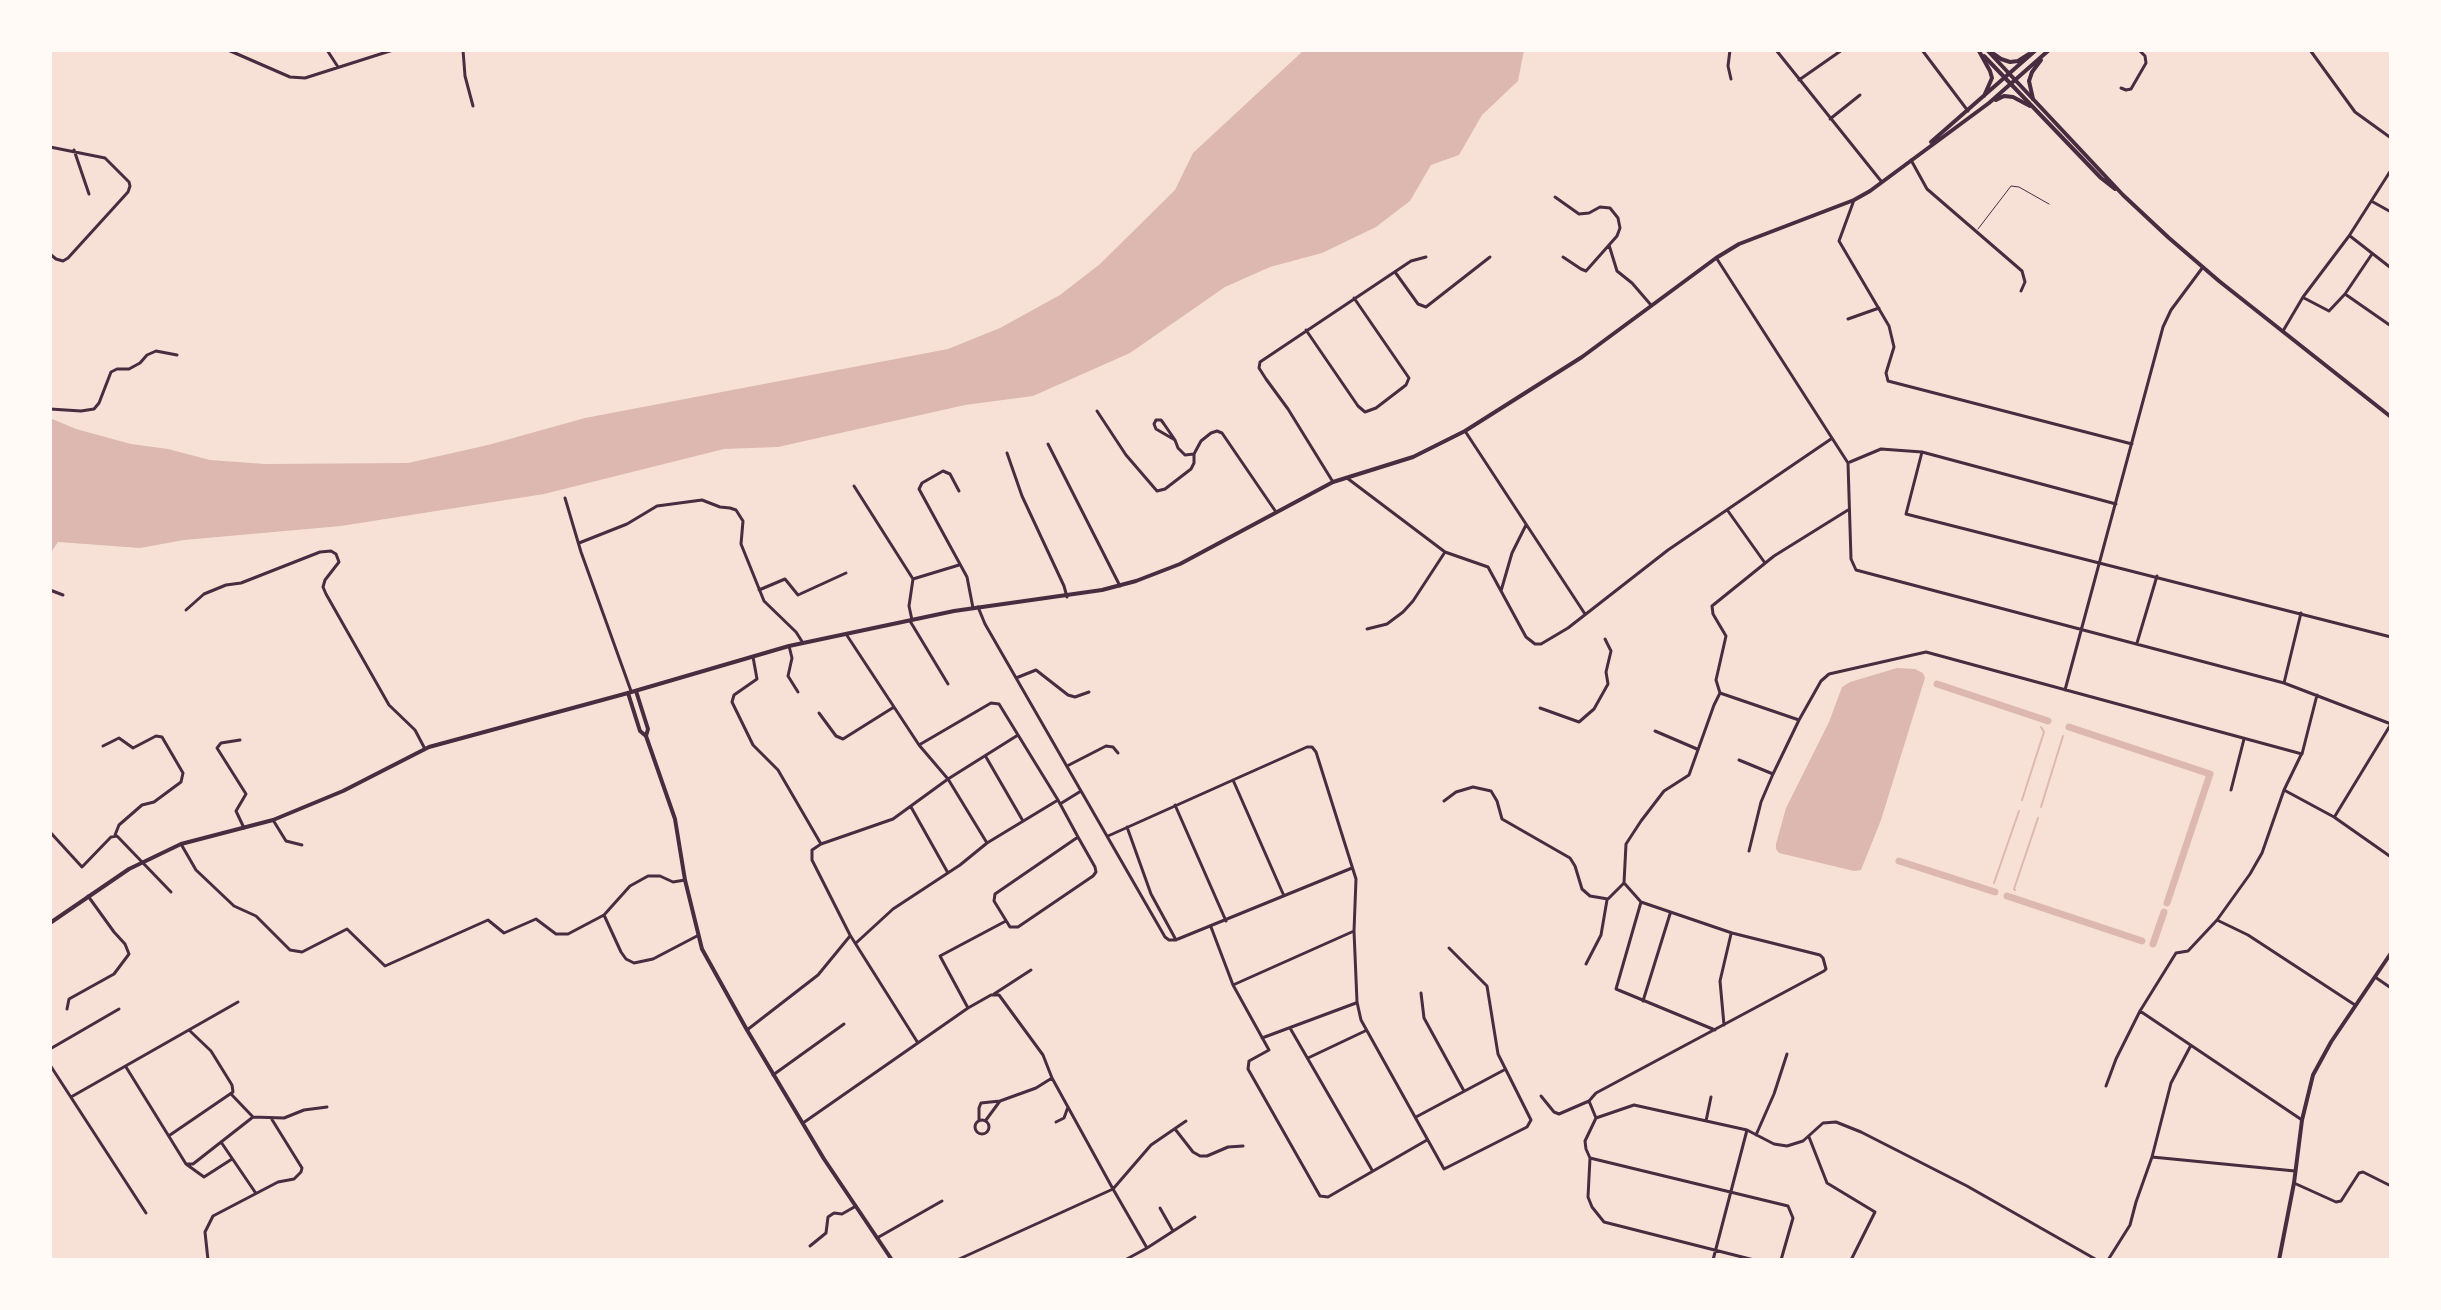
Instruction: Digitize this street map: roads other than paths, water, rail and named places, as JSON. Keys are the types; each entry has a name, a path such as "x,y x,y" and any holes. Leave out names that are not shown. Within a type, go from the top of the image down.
{"main road":[{"path":"1988,50 2010,62 2018,61 2036,50"},
{"path":"1988,50 2010,84 2101,178 2203,267 2391,417"},
{"path":"1911,160 2036,50"},
{"path":"1978,51 1992,78 1983,98"},
{"path":"1978,51 2007,77 2015,80 2123,195"},
{"path":"50,923 143,862 181,844 273,820 343,791 425,749 789,646 975,608 1067,597 1120,586 1180,564 1333,482 1413,457 1465,431 1582,357 1739,244 1854,200 1882,182 1989,103 2048,51"},
{"path":"2033,99 2029,81 2048,51"},
{"path":"1989,103 2004,96 2030,106"},
{"path":"632,692 648,729 646,736"},
{"path":"632,692 640,731 646,736 675,819 697,936 773,1075 892,1260"},
{"path":"2279,1260 2302,1120 2313,1075 2331,1042 2391,953"}],"street":[{"path":"228,50 290,77 305,78 393,50"},
{"path":"327,50 338,67"},
{"path":"463,50 465,76 473,106"},
{"path":"1730,50 1728,66 1731,79"},
{"path":"1776,50 1882,182"},
{"path":"1799,80 1842,50"},
{"path":"1922,50 1968,111"},
{"path":"2121,88 2131,89 2146,63 2145,56 2139,50"},
{"path":"2310,50 2355,112 2390,136"},
{"path":"1830,119 1860,95"},
{"path":"50,147 106,158 129,182 130,189 67,259 54,259 50,254"},
{"path":"74,150 89,194"},
{"path":"1911,160 1927,189 2022,271 2025,278 2021,291"},
{"path":"2283,331 2391,170"},
{"path":"1555,197 1579,214 1600,207 1610,208 1618,218 1620,228 1617,236 1586,271 1563,257"},
{"path":"1854,200 1839,241 1892,336 1894,347 1886,375 1890,382 2132,444"},
{"path":"2372,202 2391,212"},
{"path":"2349,236 2391,268"},
{"path":"1609,245 1617,271 1651,305"},
{"path":"2303,297 2329,311 2345,294 2372,253"},
{"path":"1333,482 1259,368 1262,360 1411,261 1426,257"},
{"path":"1395,272 1418,304 1426,307 1490,257"},
{"path":"1716,258 1848,463 1851,559 1854,567 1860,572 2284,683 2391,724 2334,817"},
{"path":"2065,690 2166,318 2203,267"},
{"path":"2345,294 2391,326"},
{"path":"1306,330 1358,406 1365,412 1376,408 1406,385 1409,378 1354,298"},
{"path":"1848,319 1879,308"},
{"path":"50,409 94,409 105,392 111,372 129,369 156,351 177,355"},
{"path":"1097,411 1126,455 1157,491 1165,489 1191,469 1201,441 1211,433 1222,433 1276,512"},
{"path":"1175,440 1156,429 1155,422 1161,420 1175,440 1181,452 1194,454"},
{"path":"1465,431 1585,614"},
{"path":"1346,478 1445,552 1488,567 1522,631 1535,644 1547,642 1668,550 1832,438"},
{"path":"1048,444 1120,586"},
{"path":"1848,463 1881,449 1922,452 2116,504"},
{"path":"1922,452 1906,514 2391,637"},
{"path":"1007,453 1022,496 1067,597"},
{"path":"959,491 950,474 943,471 922,483 919,489 970,584 975,608 1165,937 1176,940 1352,868"},
{"path":"854,486 913,579 909,606 911,620 948,684"},
{"path":"565,498 632,692"},
{"path":"579,543 627,524 657,506 707,501 730,508 740,516 743,524 741,544 759,590 767,604 803,643"},
{"path":"1586,964 1601,935 1608,899 1624,883 1626,844 1664,791 1688,777 1720,693 1716,680 1726,636 1711,609 1715,602 1765,563 1850,509"},
{"path":"1727,510 1765,563"},
{"path":"1501,591 1512,553 1526,525"},
{"path":"186,610 204,594 226,585 241,583 320,552 331,551 339,562 325,580 323,587 326,594 389,705 415,730 425,749"},
{"path":"1367,629 1387,624 1403,612 1445,552"},
{"path":"913,579 960,564"},
{"path":"759,590 785,579 798,595 846,573"},
{"path":"2137,643 2157,576"},
{"path":"50,590 63,595"},
{"path":"2284,683 2301,613"},
{"path":"846,634 919,745 948,779 987,843"},
{"path":"1540,708 1579,722 1594,709 1608,684 1606,672 1611,651 1605,639"},
{"path":"789,646 792,658 788,676 798,692"},
{"path":"1749,851 1761,802 1773,774 1799,720 1826,676 1926,652 2302,754"},
{"path":"753,656 757,679 734,695 732,702 753,745 778,770 821,844"},
{"path":"1016,678 1036,670 1068,695 1075,697 1089,692"},
{"path":"1720,693 1799,720"},
{"path":"2106,1086 2140,1011 2176,953 2188,951 2217,920 2262,853 2284,790 2302,754 2317,695"},
{"path":"919,745 994,702 1001,706 1059,802 1095,867 1095,874 1018,927 1010,927 993,899 995,894 1078,837"},
{"path":"819,713 836,736 843,739 894,707"},
{"path":"1655,731 1697,749"},
{"path":"918,1043 850,935 812,860 812,850 893,819 948,779 1019,735"},
{"path":"50,832 82,867 115,835 119,825 142,805 154,802 181,782 183,773 162,737 156,736 133,748 119,738 103,746"},
{"path":"2231,790 2245,738"},
{"path":"240,740 221,743 217,748 246,794 236,811 244,828"},
{"path":"1067,766 1106,746 1113,747 1118,753"},
{"path":"1107,836 1312,747 1357,881 1354,931 1357,1002 1365,1031 1444,1169 1529,1125 1530,1117 1498,1054 1487,986 1449,948"},
{"path":"986,757 1023,821"},
{"path":"1739,760 1773,774"},
{"path":"1233,780 1284,896"},
{"path":"1444,801 1456,792 1473,787 1491,791 1502,819 1570,858 1582,889 1590,896 1608,899"},
{"path":"2284,790 2334,817 2391,857"},
{"path":"855,943 893,909 987,843 1081,791"},
{"path":"1175,805 1226,921"},
{"path":"911,807 948,873"},
{"path":"273,820 286,841 302,845"},
{"path":"1127,827 1151,894 1176,940"},
{"path":"115,835 171,892"},
{"path":"181,844 196,870 234,906 256,916 287,947 298,952 347,929 385,966 488,920 506,934 536,919 562,936 604,915 630,886 648,876 660,876 673,882 685,880"},
{"path":"1541,1096 1559,1114 1589,1101 1598,1092 1824,971 1826,967 1820,955 1732,933 1641,902 1624,883"},
{"path":"67,1009 69,999 114,974 129,954 125,944 88,896"},
{"path":"1641,902 1615,987 1619,992 1715,1030"},
{"path":"1643,1001 1670,914"},
{"path":"604,915 629,962 653,959 697,936"},
{"path":"2217,920 2248,935 2355,1005"},
{"path":"968,1008 940,956 1006,921"},
{"path":"1211,927 1233,985 1269,1050 1249,1061 1248,1069 1320,1196 1328,1197 1428,1140"},
{"path":"1233,985 1354,931"},
{"path":"1724,1025 1720,981 1732,933"},
{"path":"747,1030 818,975 850,935"},
{"path":"802,1123 968,1008 1031,970"},
{"path":"2375,977 2391,988"},
{"path":"1421,993 1424,1019 1464,1091"},
{"path":"994,994 1001,997 1043,1055 1052,1078 1147,1248"},
{"path":"71,1097 238,1002"},
{"path":"1262,1038 1357,1002"},
{"path":"50,1049 119,1009"},
{"path":"2140,1011 2302,1120"},
{"path":"773,1075 844,1024"},
{"path":"1290,1028 1373,1171"},
{"path":"170,1135 231,1094 232,1085 211,1051 189,1030"},
{"path":"1308,1058 1365,1031"},
{"path":"2108,1260 2130,1225 2171,1083 2191,1046"},
{"path":"1756,1135 1787,1054"},
{"path":"50,1065 146,1213"},
{"path":"126,1067 186,1164 204,1177 232,1159"},
{"path":"1416,1117 1505,1070"},
{"path":"986,1120 990,1127 982,1134 975,1127 981,1103 1000,1101 1036,1088 1052,1078"},
{"path":"231,1094 253,1117"},
{"path":"1706,1121 1711,1097"},
{"path":"986,1120 1000,1101"},
{"path":"1589,1101 1596,1118"},
{"path":"1754,1260 1602,1221 1588,1197 1590,1158 1585,1141 1596,1118 1634,1105 1747,1130 1774,1144 1787,1146 1800,1143 1823,1123 1833,1121 1967,1186 2097,1260"},
{"path":"186,1164 193,1164 253,1117 284,1118 304,1110 327,1107"},
{"path":"1056,1122 1064,1118 1068,1107"},
{"path":"208,1260 205,1232 209,1220 216,1213 278,1182 292,1180 301,1172 302,1168 271,1118"},
{"path":"979,1120 986,1120"},
{"path":"957,1260 1113,1189 1151,1145 1186,1121"},
{"path":"1175,1129 1193,1152 1200,1156 1228,1147 1243,1146"},
{"path":"1713,1260 1747,1130"},
{"path":"1809,1137 1827,1183 1875,1212 1851,1260"},
{"path":"221,1142 256,1193"},
{"path":"2152,1157 2295,1171"},
{"path":"1590,1158 1781,1202 1790,1208 1792,1221 1781,1260"},
{"path":"2294,1183 2336,1202 2341,1201 2359,1173 2363,1172 2391,1186"},
{"path":"877,1238 942,1201"},
{"path":"810,1246 826,1233 827,1218 856,1206"},
{"path":"1160,1208 1173,1231"},
{"path":"1125,1260 1195,1217"}],"lane":[{"path":"1977,230 2011,186 2019,187 2049,204"}],"waterway":[{"path":"1937,684 2048,721"},
{"path":"2022,800 2044,732 2041,727"},
{"path":"2069,727 2210,774 2167,903"},
{"path":"2041,807 2063,736"},
{"path":"1994,883 2019,811"},
{"path":"2015,890 2038,818"},
{"path":"1899,861 1995,892"},
{"path":"2007,896 2142,941"},
{"path":"2153,944 2164,912"}]}
